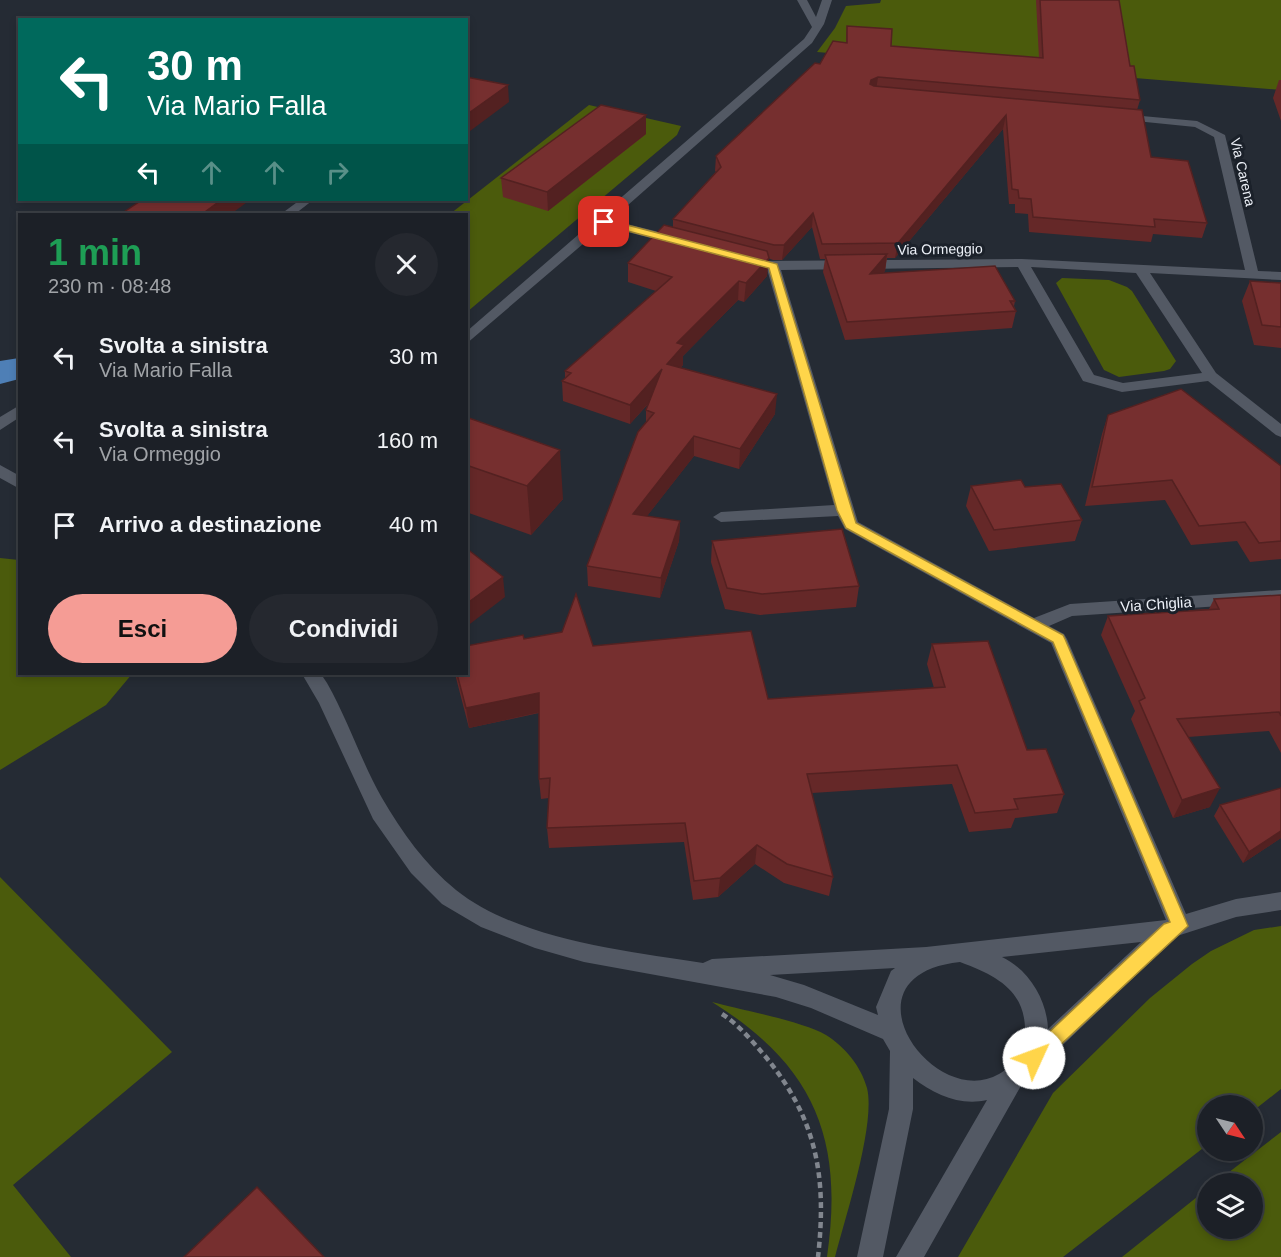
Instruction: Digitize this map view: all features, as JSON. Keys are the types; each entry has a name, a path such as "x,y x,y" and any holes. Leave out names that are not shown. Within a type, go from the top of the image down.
{"street":[{"path":"802,0 817,27"},
{"path":"468,338 604,222 808,40 817,27 827,0"},
{"name":"Via Carena","path":"1102,116 1197,124 1219,135 1252,273"},
{"path":"288,213 306,201"},
{"path":"604,222 694,246"},
{"name":"Via Ormeggio","path":"751,260 773,266 1022,263 1281,276"},
{"path":"1022,263 1089,378 1122,388 1211,376"},
{"path":"773,266 844,510 851,525 1058,639 1175,928"},
{"path":"1140,269 1211,376 1281,432"},
{"path":"0,425 18,411"},
{"path":"0,470 18,483"},
{"path":"721,517 844,510"},
{"name":"Via Chiglia","path":"1034,625 1071,610 1281,596"},
{"path":"311,675 323,691 371,797 418,868 454,902 519,934 680,971 778,987 891,1031"},
{"path":"680,971 930,955 1175,928 1236,908 1281,901"},
{"path":"909,1257 1011,1082 1175,928"},
{"path":"956,952 989,961 1017,982 1028,996 1036,1011 1039,1027 1034,1058"},
{"path":"930,955 906,969 894,984 887,1002 891,1031 901,1053 928,1078 944,1086 980,1092 1011,1082"},
{"path":"870,1257 901,1109 901,1053"}],"path":[{"path":"718,1012 725,1015 777,1069 808,1118 823,1180 818,1257"}],"green space":[{"path":"881,0 1281,0 1281,90 817,52 835,28 846,6 880,3"},
{"path":"589,105 681,126 677,135 468,311 468,213 451,213"},
{"path":"1062,278 1109,280 1132,291 1176,361 1170,369 1119,377 1104,370 1056,283"},
{"path":"0,558 18,560 18,675 131,675 106,705 0,770"},
{"path":"0,877 172,1052 13,1185 71,1257 0,1257"},
{"path":"1281,926 1281,1089 1263,1103 1263,1095 1197,1095 1197,1153 1063,1257 958,1257 1053,1093 1150,998 1211,951 1254,930"},
{"path":"712,1002 787,1021 826,1035 840,1045 861,1072 867,1088 869,1104 867,1124 858,1171 835,1257 827,1257 831,1215 831,1176 825,1141 814,1109 798,1080 776,1052 747,1026"},
{"path":"1281,1132 1281,1257 1122,1257 1197,1197 1197,1239 1263,1239 1263,1173 1228,1173 1243,1161 1263,1161 1263,1146"}],"water":[{"path":"18,358 18,379 0,384 0,361"}],"building":[{"path":"1040,0 1119,0 1130,66 1134,66 1140,100 878,77 871,80 870,84 1142,110 1151,157 1188,161 1207,223 1154,219 1155,227 1033,217 1031,199 1019,198 1018,190 1012,189 1006,115 898,243 822,244 813,213 784,245 774,245 673,219 721,167 716,156 815,63 820,64 833,41 847,43 847,26 892,29 891,46 1043,58"},
{"path":"468,77 508,85 468,114"},
{"path":"601,105 646,115 547,192 501,178"},
{"path":"140,201 220,201 203,213 122,213"},
{"path":"664,225 767,251 769,258 746,283 739,281 677,343 684,345 667,364 777,394 740,449 694,436 633,514 680,521 661,578 587,566 638,432 654,413 646,410 662,369 630,405 562,381 571,373 565,371 672,277 628,263"},
{"path":"887,254 870,274 995,266 1015,301 1010,301 1016,311 847,322 825,255"},
{"path":"1250,281 1281,283 1281,327 1262,325"},
{"path":"1181,389 1281,466 1281,541 1259,543 1245,522 1199,526 1172,480 1092,487 1108,415"},
{"path":"468,418 560,450 527,486 468,466"},
{"path":"1021,480 1025,487 1061,484 1082,520 994,530 971,486"},
{"path":"842,529 859,586 762,594 727,588 712,541"},
{"path":"468,550 503,577 468,603"},
{"path":"576,594 593,646 751,631 768,699 945,687 932,644 988,641 1027,750 1046,749 1064,794 1014,799 1018,809 975,813 957,765 807,774 833,877 787,864 757,845 720,878 694,881 685,823 547,828 550,778 539,779 539,693 466,708 457,675 468,675 468,646 523,635 524,639 562,632"},
{"path":"1281,595 1281,716 1279,712 1177,719 1220,788 1182,800 1139,701 1145,698 1108,616 1219,609 1214,599"},
{"path":"1281,788 1281,831 1249,852 1220,805"},
{"path":"257,1187 324,1257 184,1257"}],"route":[{"path":"604,222 773,266 844,510 851,525 1058,639 1180,926 1170,929 1034,1058"}]}
